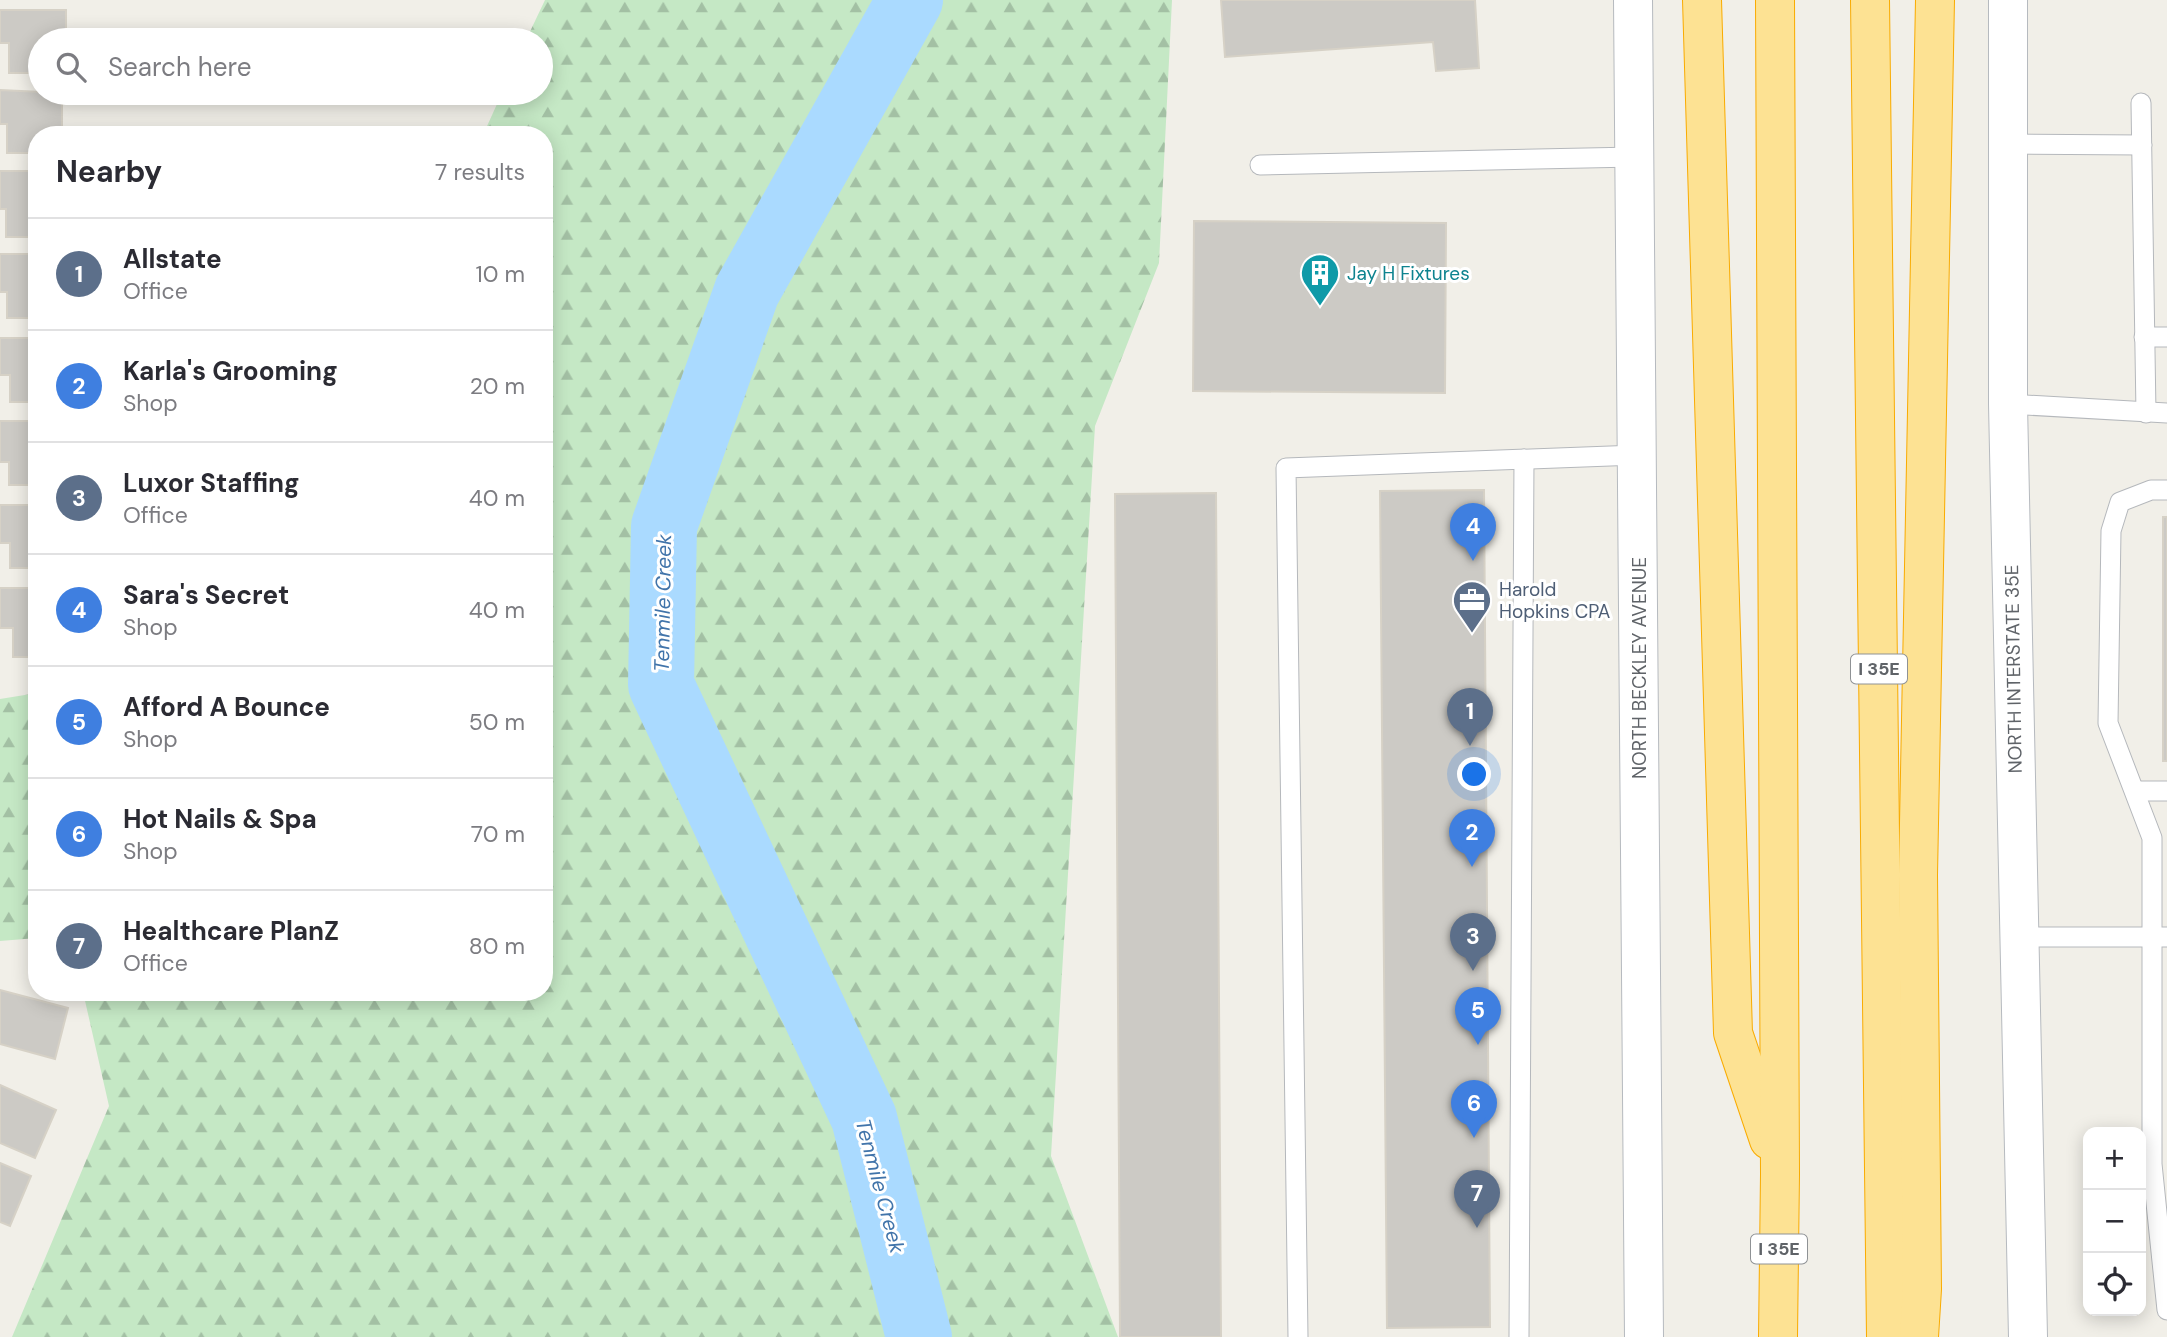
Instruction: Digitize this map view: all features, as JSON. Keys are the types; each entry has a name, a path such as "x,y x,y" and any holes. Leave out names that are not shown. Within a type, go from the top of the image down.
{"highway":[{"path":"1702,0 1733,1033 1780,1174"},
{"name":"I 35E","path":"1775,0 1780,1174 1777,1337"},
{"name":"I 35E","path":"1870,0 1886,1337"},
{"path":"1919,1337 1922,1289 1919,808 1935,0"}],"main road":[{"name":"NORTH BECKLEY AVENUE","path":"1633,0 1644,1337"},
{"name":"NORTH INTERSTATE 35E","path":"2008,0 2008,404 2028,1337"}],"lane":[{"path":"2141,103 2146,413"},
{"path":"2007,144 2142,145"},
{"path":"1260,165 1635,157"},
{"path":"2144,337 2167,337"},
{"path":"2008,404 2167,413"},
{"path":"1298,1337 1286,468 1637,455"},
{"path":"1519,1337 1524,459"},
{"path":"2167,490 2151,490 2120,502 2111,531 2108,723 2152,838 2159,937 2152,1164 2167,1310"},
{"path":"2135,791 2167,791"},
{"path":"2019,937 2159,937"}],"green space":[{"path":"545,0 1172,0 1159,263 1095,426 1051,1156 1118,1337 12,1337 109,1106 85,1001 553,1001 553,126 487,126 497,105 553,105 553,28 532,28"},
{"path":"28,694 28,939 0,941 0,699"}],"building":[{"path":"1221,0 1475,0 1479,68 1436,71 1433,42 1225,57"},
{"path":"0,10 66,10 66,28 28,28 28,73 9,73 9,43 0,43"},
{"path":"0,90 28,91 28,105 62,105 62,126 28,126 28,153 7,153 7,124 0,124"},
{"path":"0,171 28,171 28,237 6,237 6,209 0,209"},
{"name":"Jay H Fixtures","path":"1194,221 1446,223 1445,393 1193,391"},
{"path":"0,254 28,254 28,318 7,318 7,292 0,292"},
{"path":"0,338 28,338 28,402 10,402 10,375 0,375"},
{"path":"0,421 28,421 28,485 9,485 9,462 0,462"},
{"path":"1484,490 1490,1327 1387,1328 1380,491"},
{"path":"1216,493 1221,1337 1120,1337 1115,494"},
{"path":"0,505 28,505 28,568 10,568 10,543 0,543"},
{"path":"2163,517 2167,517 2167,761 2163,761"},
{"path":"0,588 28,588 28,657 13,657 13,628 0,628"},
{"path":"0,990 28,997 28,1001 42,1001 68,1008 55,1059 0,1044"},
{"path":"0,1085 56,1110 35,1158 0,1143"},
{"path":"0,1163 31,1176 10,1226 0,1222"}],"waterway":[{"name":"Tenmile Creek","path":"910,0 747,291 664,526 661,685 864,1118 919,1337"}],"place":[{"name":"Jay H Fixtures","path":"1320,307"},
{"name":"Sara's Secret","path":"1473,561"},
{"name":"Harold Hopkins CPA","path":"1472,634"},
{"name":"Allstate","path":"1470,746"},
{"name":"Karla's Grooming","path":"1472,867"},
{"name":"Luxor Staffing","path":"1473,971"},
{"name":"Afford A Bounce","path":"1478,1045"},
{"name":"Hot Nails & Spa","path":"1474,1138"},
{"name":"Healthcare PlanZ","path":"1477,1228"}]}
